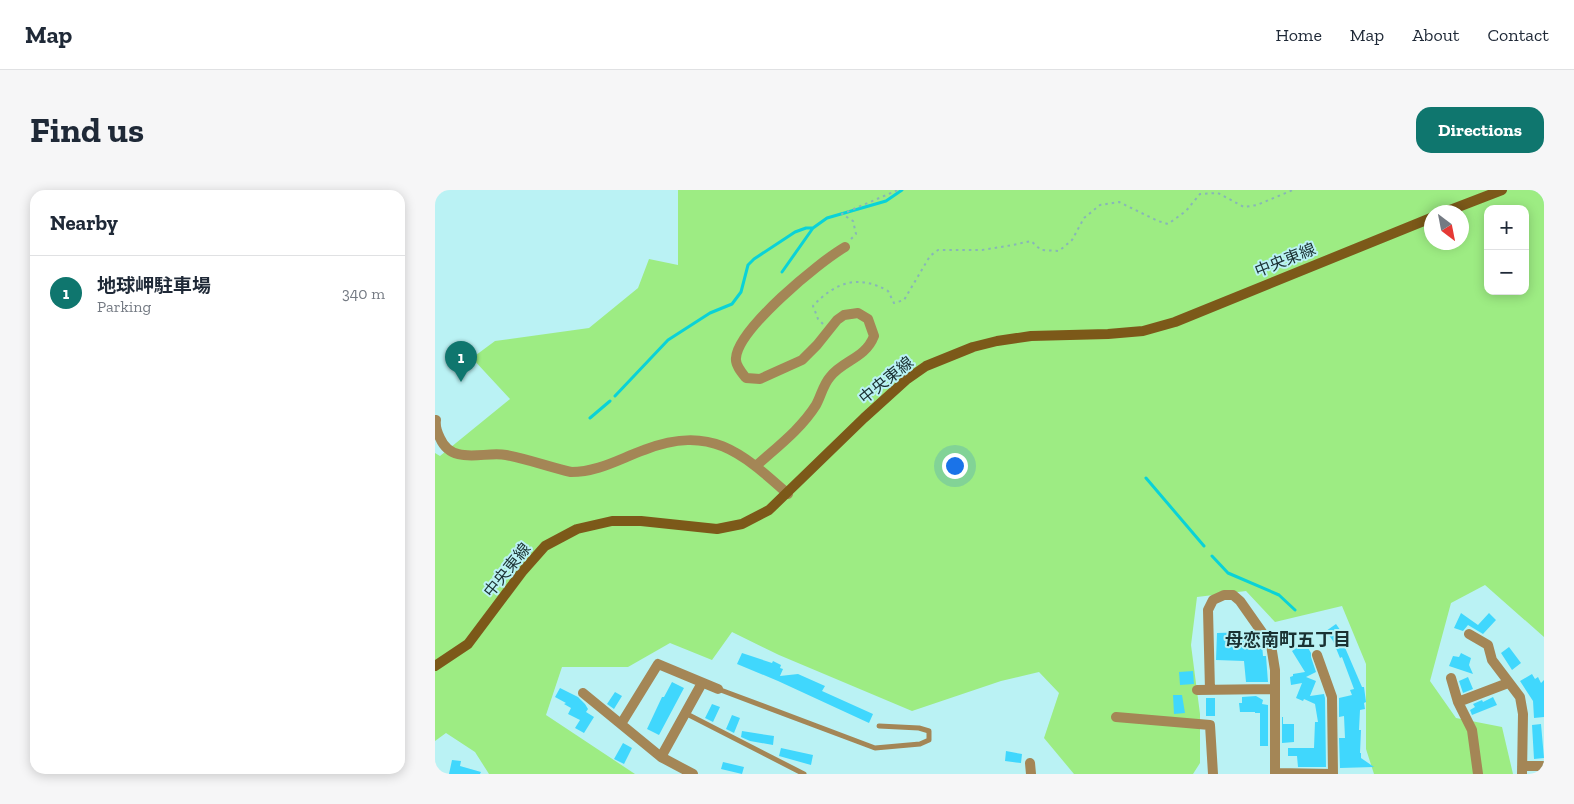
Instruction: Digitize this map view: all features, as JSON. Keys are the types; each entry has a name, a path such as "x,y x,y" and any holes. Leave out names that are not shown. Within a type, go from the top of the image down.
{"street":[{"path":"1463,205 1502,190"},
{"name":"中央東線","path":"435,666 468,644 521,572 545,546 577,529 612,521 641,521 717,529 742,524 769,510 788,494 864,418 906,380 926,366 973,347 997,341 1031,336 1108,334 1151,329 1175,322 1424,221"},
{"path":"757,466 804,420 816,405 830,377 858,357 871,344 874,336 868,319 858,314 843,315 828,329 817,345 802,360 760,379 746,378 739,369 735,359 739,348 749,330 762,316 829,256 845,247"},
{"path":"436,420 437,433 442,443 446,449 457,454 475,457 505,455 571,472 597,469 645,449 674,441 706,442 721,445 734,450 757,466 788,494"},
{"path":"1210,690 1208,610 1213,600 1224,595 1233,595 1240,601 1271,645 1275,670 1275,774 1333,774 1333,697 1317,655"},
{"path":"1469,634 1487,645 1492,660 1520,696 1523,714 1522,770 1544,766"},
{"path":"621,724 658,664 718,689"},
{"path":"1451,678 1458,702 1472,730 1478,774"},
{"path":"661,757 702,683"},
{"path":"1458,702 1508,683"},
{"path":"1197,690 1275,689"},
{"path":"583,693 661,757 693,774"},
{"path":"1116,717 1210,725 1213,774"},
{"path":"1030,763 1031,774"}],"lane":[{"path":"718,689 875,748 920,744 929,740 929,731 919,728 879,726"},
{"path":"685,713 804,774"}],"path":[{"path":"845,247 856,234 853,222 843,214 898,190"},
{"path":"828,329 818,319 813,306 820,298 834,288 854,282 869,282 888,291 894,303 904,300 931,256 938,250 982,250 1013,246 1031,241 1041,250 1059,252 1072,240 1084,218 1100,205 1119,202 1158,222 1168,224 1186,211 1201,194 1218,192 1244,206 1257,205 1293,190"}],"green space":[{"path":"678,190 1544,190 1544,637 1485,585 1451,603 1430,681 1456,718 1502,727 1513,774 1374,774 1366,749 1366,664 1342,606 1275,622 1246,591 1197,597 1191,645 1200,714 1200,763 1193,774 1074,774 1044,738 1059,693 1039,672 1001,681 912,711 779,655 732,632 712,660 670,643 628,667 562,667 546,715 635,774 489,774 475,752 446,733 435,741 435,453 440,456 510,399 472,358 495,341 589,328 638,288 649,259 678,265"}],"building":[{"path":"1461,613 1478,625 1489,613 1496,620 1483,634 1468,625 1463,631 1454,628"},
{"path":"1336,624 1343,634 1340,636 1362,687 1364,687 1366,702 1364,703 1365,709 1360,710 1360,753 1361,758 1374,767 1340,769 1339,738 1345,738 1344,716 1339,717 1339,698 1352,695 1350,690 1354,689 1342,657 1340,658 1333,641 1326,631"},
{"path":"1250,632 1250,634 1254,634 1255,639 1257,638 1257,643 1262,644 1263,656 1266,656 1268,682 1246,682 1244,661 1216,660 1217,633"},
{"path":"1302,644 1304,648 1307,646 1311,653 1316,672 1306,677 1316,681 1310,696 1324,694 1325,698 1326,767 1298,767 1297,756 1288,756 1288,748 1314,748 1315,722 1318,722 1315,704 1296,698 1302,683 1291,685 1290,677 1293,674 1305,672 1292,651"},
{"path":"1509,647 1521,663 1512,670 1501,653"},
{"path":"742,653 781,665 780,668 783,669 780,676 798,674 825,686 822,691 873,714 869,723 737,664"},
{"path":"1461,653 1471,658 1469,665 1473,674 1449,666 1453,656 1459,657"},
{"path":"1193,671 1194,684 1180,685 1179,672"},
{"path":"1532,674 1535,679 1538,677 1541,683 1544,680 1544,717 1534,718 1533,701 1520,681"},
{"path":"1468,677 1473,689 1463,693 1459,681"},
{"path":"672,682 684,688 659,735 647,729 662,697 664,697"},
{"path":"560,688 578,697 588,709 586,712 594,717 584,733 575,728 580,720 568,714 571,708 555,697"},
{"path":"615,692 622,696 614,709 607,704"},
{"path":"1173,695 1182,695 1185,713 1174,714"},
{"path":"1256,696 1263,700 1262,704 1268,705 1268,746 1260,746 1260,713 1240,712 1239,703 1242,703 1242,697"},
{"path":"1493,697 1497,705 1472,715 1470,710 1475,707 1473,704"},
{"path":"1206,698 1215,698 1215,716 1206,716"},
{"path":"712,704 720,707 713,722 705,718"},
{"path":"732,715 740,718 734,733 726,729"},
{"path":"1282,717 1283,724 1294,724 1294,742 1282,743"},
{"path":"1541,724 1544,758 1534,759 1532,725"},
{"path":"742,731 774,736 773,745 750,741 741,737"},
{"path":"623,743 632,748 624,764 614,759"},
{"path":"781,748 813,755 811,765 779,756"},
{"path":"1006,751 1022,754 1021,763 1005,761"},
{"path":"452,760 461,761 460,766 481,772 480,774 449,774"},
{"path":"723,762 744,767 742,774 721,769"}],"waterway":[{"path":"615,396 668,340 710,313 732,304 741,292 748,265 754,259 795,232 806,228 813,228 827,218 886,201 902,190"},
{"path":"782,272 813,228"},
{"path":"590,418 610,401"},
{"path":"1146,478 1204,546"},
{"path":"1212,556 1228,573 1279,595 1295,610"}],"place":[{"name":"地球岬駐車場","path":"461,382"}],"district":[{"name":"母恋南町五丁目","path":"1288,640"}]}
